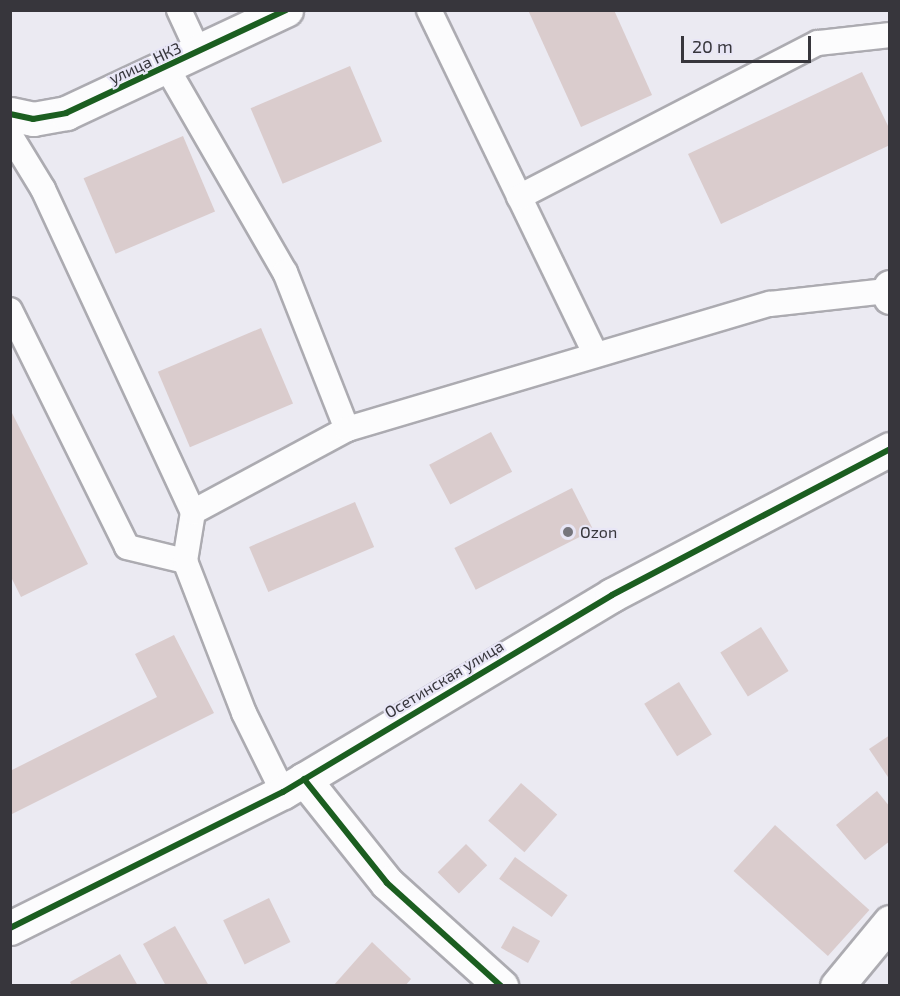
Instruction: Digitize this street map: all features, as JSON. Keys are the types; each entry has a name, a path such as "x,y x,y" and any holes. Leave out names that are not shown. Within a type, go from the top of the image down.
{"street":[{"name":"улица НКЗ","path":"10,114 33,119 66,113 167,68 286,10"},
{"name":"Осетинская улица","path":"10,928 294,785 612,595 890,449"},
{"path":"294,785 387,883 501,986"},
{"path":"837,986 890,922"}],"lane":[{"path":"180,10 199,53"},
{"path":"429,10 596,353"},
{"path":"519,197 818,42 890,35"},
{"path":"167,68 285,272 347,429"},
{"path":"10,135 43,189 193,512 185,561 244,712 294,785"},
{"path":"193,512 347,429 596,353 770,304 888,292"},
{"path":"10,310 127,547 185,561"}],"building":[{"path":"528,10 614,10 652,95 581,127"},
{"path":"350,66 382,141 283,184 251,108"},
{"path":"862,72 890,130 890,145 721,224 688,154"},
{"path":"183,136 215,211 116,254 84,178"},
{"path":"261,328 293,403 190,447 158,372"},
{"path":"10,409 88,564 21,597 10,575"},
{"path":"491,432 512,472 450,505 429,465"},
{"path":"572,488 593,530 476,590 454,548"},
{"path":"355,502 374,547 268,592 249,547"},
{"path":"761,627 789,671 748,697 720,652"},
{"path":"174,635 214,713 10,815 10,771 157,697 135,654"},
{"path":"679,682 712,735 677,756 644,704"},
{"path":"890,735 890,780 869,749"},
{"path":"521,783 557,814 524,852 488,821"},
{"path":"877,791 890,807 890,841 865,860 836,825"},
{"path":"775,825 869,910 828,956 734,871"},
{"path":"466,844 487,865 459,893 438,872"},
{"path":"515,857 568,895 552,917 499,879"},
{"path":"269,898 290,942 245,964 223,920"},
{"path":"175,926 209,986 166,986 143,944"},
{"path":"513,926 540,941 528,963 501,948"},
{"path":"372,942 411,979 405,986 333,986"},
{"path":"120,954 138,986 72,986 70,982"}],"cycle path":[{"path":"10,114 33,119 66,113 286,10"},
{"path":"10,928 283,792 612,595 890,449"},
{"path":"304,779 387,883 501,986"}],"place":[{"name":"Ozon","path":"568,532"}]}
